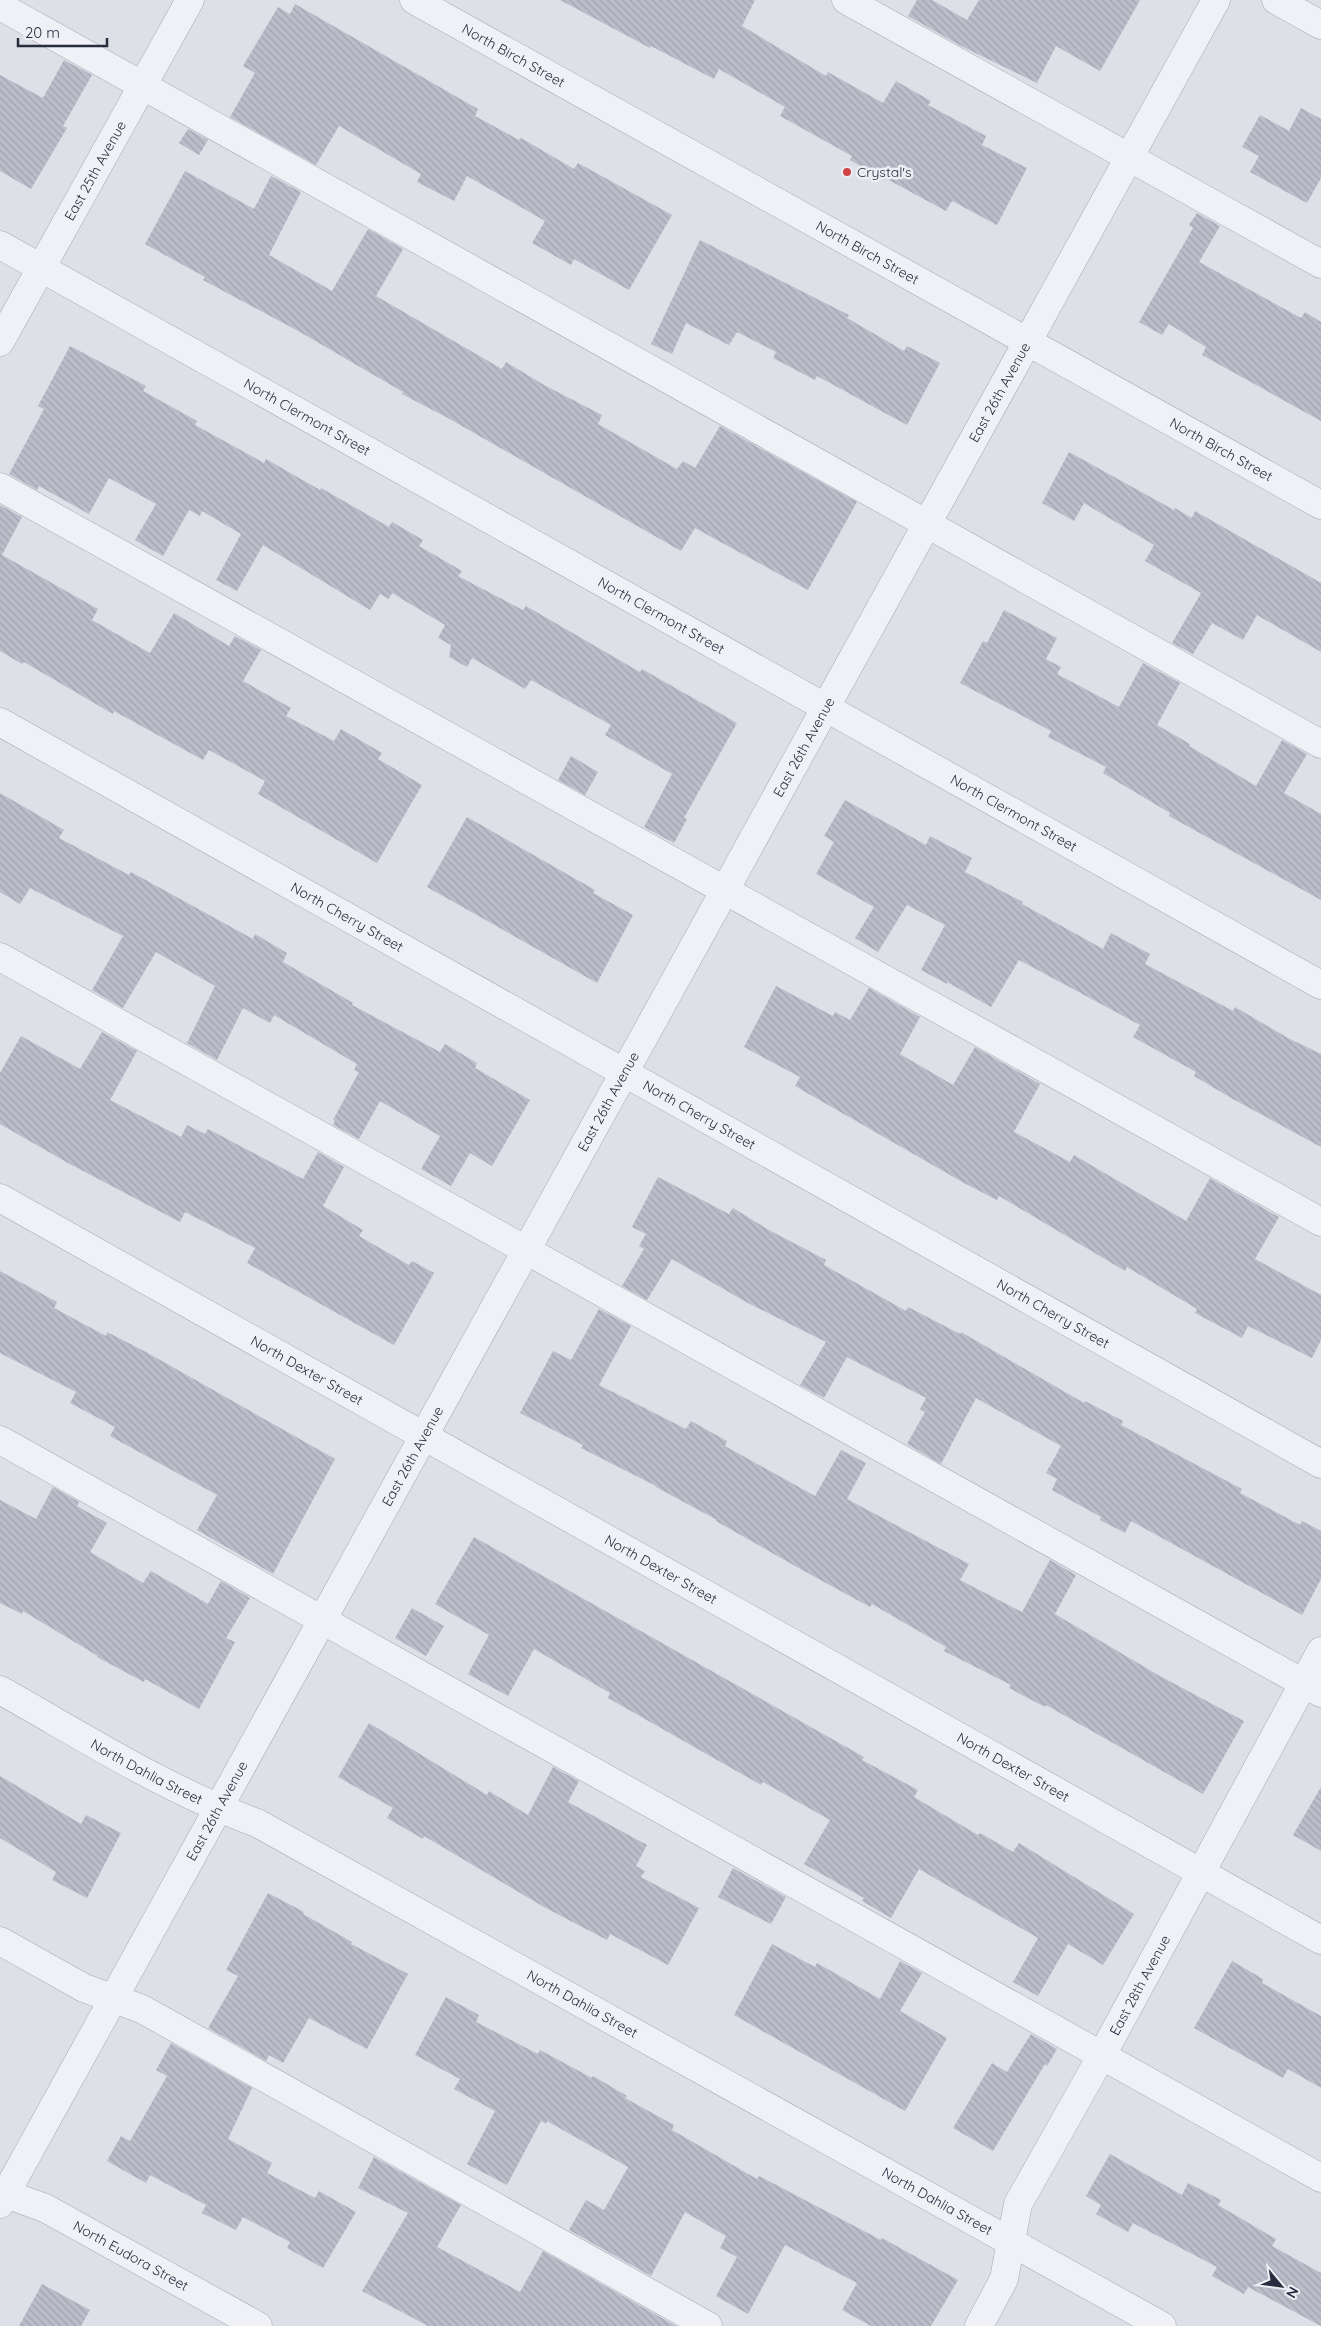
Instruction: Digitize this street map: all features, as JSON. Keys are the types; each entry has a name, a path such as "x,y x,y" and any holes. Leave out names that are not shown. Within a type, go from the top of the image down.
{"street":[{"name":"East 25th Avenue","path":"0,342 190,0"},
{"name":"North Birch Street","path":"414,0 1028,340 1321,505"},
{"path":"846,0 1321,264"},
{"name":"East 26th Avenue","path":"2,2196 425,1436 1216,0"},
{"path":"1276,0 1321,25"},
{"path":"0,6 1321,744"},
{"name":"North Clermont Street","path":"0,244 825,709 1321,985"},
{"path":"0,487 1321,1222"},
{"name":"North Cherry Street","path":"0,722 1321,1464"},
{"path":"0,957 1312,1688"},
{"name":"North Dexter Street","path":"0,1198 1321,1940"},
{"path":"0,1440 1321,2178"},
{"name":"East 28th Avenue","path":"978,2326 1004,2279 1009,2242 1018,2204 1201,1873 1312,1688 1321,1651"},
{"name":"North Dahlia Street","path":"0,1690 170,1785 218,1808 257,1823 1162,2326"},
{"path":"0,1941 84,1988 142,2009 708,2326"},
{"name":"North Eudora Street","path":"2,2196 45,2208 258,2326"}],"building":[{"path":"560,0 755,0 742,26 826,76 828,72 883,103 896,81 931,101 928,105 986,136 982,145 1027,168 997,225 952,201 946,211 885,178 884,180 850,160 852,156 780,116 785,107 719,69 714,79 651,46 650,48"},
{"path":"917,0 932,0 967,20 979,0 1140,0 1100,71 1056,46 1037,83 961,46 908,16"},
{"path":"295,4 478,109 475,116 519,140 521,138 574,169 578,163 672,215 629,290 574,259 571,265 532,243 545,221 467,176 454,201 417,182 421,174 339,126 316,165 230,117 255,73 243,66 278,7 290,14"},
{"path":"64,60 92,75 63,126 67,128 31,189 0,171 0,75 43,98"},
{"path":"1301,108 1321,119 1321,178 1307,203 1250,172 1259,156 1242,147 1260,115 1289,131"},
{"path":"188,129 208,140 199,155 179,143"},
{"path":"185,171 254,209 271,176 301,192 269,255 332,291 368,229 403,249 376,296 502,369 506,362 544,385 602,415 598,424 677,469 683,461 695,468 720,426 857,502 808,590 695,528 681,551 448,418 402,394 403,392 300,332 203,280 205,277 145,244"},
{"path":"1197,213 1220,226 1199,262 1301,318 1305,312 1321,322 1321,421 1202,355 1206,347 1169,324 1162,335 1139,322 1193,228 1189,225"},
{"path":"700,240 849,315 847,318 904,351 907,346 940,363 907,425 817,376 815,380 773,358 776,352 737,332 729,345 686,323 672,354 651,344"},
{"path":"70,346 146,386 143,391 197,421 195,425 264,463 266,459 389,527 392,522 423,540 419,546 462,571 458,576 523,610 526,606 640,672 642,669 737,723 684,818 687,819 674,843 644,827 672,774 605,735 611,725 531,680 525,689 472,658 467,667 449,657 451,645 438,638 445,625 392,593 389,599 380,594 370,610 263,545 237,591 216,580 241,534 202,511 200,516 189,510 163,556 135,540 156,504 109,478 89,514 39,486 37,490 9,474 44,409 38,406"},
{"path":"1069,452 1174,510 1175,508 1192,518 1195,511 1321,583 1321,652 1257,615 1243,640 1212,623 1193,654 1172,643 1201,593 1145,561 1154,545 1084,503 1074,521 1042,503"},
{"path":"0,505 22,517 2,555 98,609 92,620 150,653 174,613 229,646 235,636 261,650 243,681 291,708 286,716 334,741 341,729 382,753 378,759 422,785 377,863 258,794 265,781 209,750 203,760 114,711 113,714 24,662 22,664 0,651"},
{"path":"1004,610 1057,638 1046,659 1061,667 1057,674 1119,707 1143,663 1180,683 1157,725 1256,786 1282,740 1307,754 1284,793 1321,814 1321,900 1169,816 1170,813 1103,773 1106,767 1048,737 1051,731 960,683 983,641 987,643"},
{"path":"571,756 598,772 585,795 558,780"},
{"path":"0,793 64,830 59,838 129,875 131,872 253,939 255,934 287,953 283,962 353,1003 352,1005 440,1052 445,1044 477,1063 475,1068 530,1100 492,1166 470,1153 451,1186 421,1169 440,1136 380,1101 359,1139 333,1125 335,1121 333,1120 359,1072 354,1070 357,1064 274,1015 270,1023 243,1008 217,1060 187,1043 215,986 156,952 123,1008 92,990 123,936 30,888 20,904 0,892"},
{"path":"845,800 926,845 930,836 972,858 965,872 1023,902 1022,904 1103,949 1111,933 1150,954 1145,964 1233,1011 1235,1007 1288,1038 1321,1054 1321,1147 1231,1098 1194,1076 1196,1072 1133,1037 1140,1025 1019,960 991,1007 947,982 947,984 921,970 945,925 907,905 878,952 855,938 874,907 816,874 834,842 824,836"},
{"path":"467,817 595,890 593,893 633,915 597,983 427,887"},
{"path":"776,986 833,1016 835,1012 850,1020 869,988 920,1017 900,1054 953,1085 975,1047 1040,1084 1014,1132 1070,1162 1074,1155 1186,1221 1210,1178 1279,1217 1255,1259 1321,1295 1321,1340 1312,1358 1248,1326 1242,1338 1195,1313 1197,1309 1127,1267 1125,1271 999,1196 997,1200 964,1183 795,1086 800,1077 744,1047"},
{"path":"102,1032 137,1051 110,1100 181,1137 187,1125 205,1134 208,1129 303,1179 318,1152 344,1167 323,1206 363,1230 359,1236 409,1265 412,1261 434,1273 394,1345 247,1263 255,1248 185,1212 180,1222 68,1163 0,1124 0,1073 21,1036 80,1069"},
{"path":"658,1177 729,1214 733,1208 769,1230 826,1260 824,1265 906,1311 908,1307 960,1334 961,1332 1084,1403 1085,1401 1123,1421 1121,1425 1242,1489 1240,1493 1300,1525 1302,1521 1321,1531 1321,1579 1302,1615 1131,1521 1125,1533 1100,1520 1101,1517 1052,1490 1057,1479 1046,1473 1061,1446 976,1398 941,1464 907,1444 925,1412 920,1409 926,1398 847,1357 824,1398 800,1385 826,1342 746,1302 672,1259 647,1300 622,1286 644,1249 639,1246 646,1234 632,1227"},
{"path":"0,1271 57,1302 54,1308 106,1336 107,1332 146,1352 335,1459 273,1574 197,1530 217,1495 110,1436 115,1427 70,1403 76,1392 0,1353"},
{"path":"599,1309 631,1326 599,1385 686,1429 691,1421 727,1441 725,1446 815,1496 841,1450 866,1463 847,1499 969,1564 960,1580 1022,1612 1050,1560 1076,1575 1055,1614 1158,1675 1244,1721 1203,1794 1046,1705 1045,1707 1009,1688 1011,1685 944,1651 946,1647 872,1604 870,1607 656,1486 581,1448 583,1445 520,1413 553,1351 571,1360"},
{"path":"53,1487 79,1502 77,1506 107,1523 90,1552 143,1583 151,1571 208,1604 221,1581 250,1598 226,1638 235,1642 199,1709 145,1679 144,1682 97,1657 23,1611 22,1614 0,1603 0,1500 36,1519"},
{"path":"474,1537 864,1757 862,1760 918,1790 914,1797 978,1835 980,1833 1013,1852 1019,1843 1134,1914 1103,1965 1068,1944 1038,1996 1013,1982 1038,1938 919,1869 891,1918 862,1901 864,1898 804,1864 830,1820 763,1782 761,1785 608,1698 610,1693 534,1649 508,1696 468,1674 489,1635 435,1604"},
{"path":"412,1608 444,1626 426,1656 395,1638"},
{"path":"369,1723 487,1795 489,1791 528,1815 553,1767 579,1781 568,1802 647,1845 636,1866 645,1871 641,1877 699,1908 668,1965 610,1934 607,1940 544,1907 424,1836 423,1839 387,1818 393,1808 338,1777"},
{"path":"0,1776 81,1824 86,1815 121,1833 87,1898 52,1880 56,1872 0,1838"},
{"path":"1321,1787 1321,1851 1293,1835"},
{"path":"733,1868 786,1897 771,1924 718,1897"},
{"path":"268,1893 304,1912 303,1914 352,1942 351,1944 408,1974 367,2049 309,2018 283,2063 269,2055 266,2061 208,2028 238,1976 226,1970"},
{"path":"772,1944 815,1967 817,1963 880,1999 900,1961 922,1973 900,2011 947,2038 905,2111 734,2015"},
{"path":"1232,1961 1263,1979 1262,1983 1321,2016 1321,2088 1288,2069 1283,2078 1194,2028"},
{"path":"446,1997 479,2015 476,2022 538,2054 540,2050 592,2078 593,2076 627,2096 625,2098 674,2125 672,2130 757,2179 759,2176 881,2240 882,2238 958,2280 931,2326 871,2326 842,2310 857,2283 785,2245 748,2314 716,2296 737,2257 720,2248 726,2236 685,2212 651,2276 569,2230 586,2200 604,2210 628,2167 547,2121 546,2124 541,2121 507,2185 467,2164 495,2111 454,2089 460,2079 415,2055"},
{"path":"1031,2034 1057,2049 1047,2066 1045,2064 993,2151 953,2128 992,2063 1007,2072"},
{"path":"171,2043 252,2088 228,2139 272,2163 267,2173 315,2198 319,2191 356,2212 323,2268 287,2248 290,2242 243,2217 236,2230 202,2213 206,2205 150,2175 146,2183 107,2161 121,2136 130,2141 167,2076 156,2070"},
{"path":"1110,2154 1182,2195 1188,2183 1221,2200 1218,2205 1276,2239 1272,2246 1321,2273 1321,2326 1248,2287 1244,2294 1212,2276 1217,2267 1133,2223 1128,2232 1096,2214 1101,2205 1086,2196"},
{"path":"374,2157 461,2205 437,2247 520,2292 543,2251 676,2326 428,2326 362,2291 408,2213 358,2188"},
{"path":"42,2284 90,2310 81,2326 19,2326"}],"place":[{"name":"Crystal's","path":"847,172"}]}
